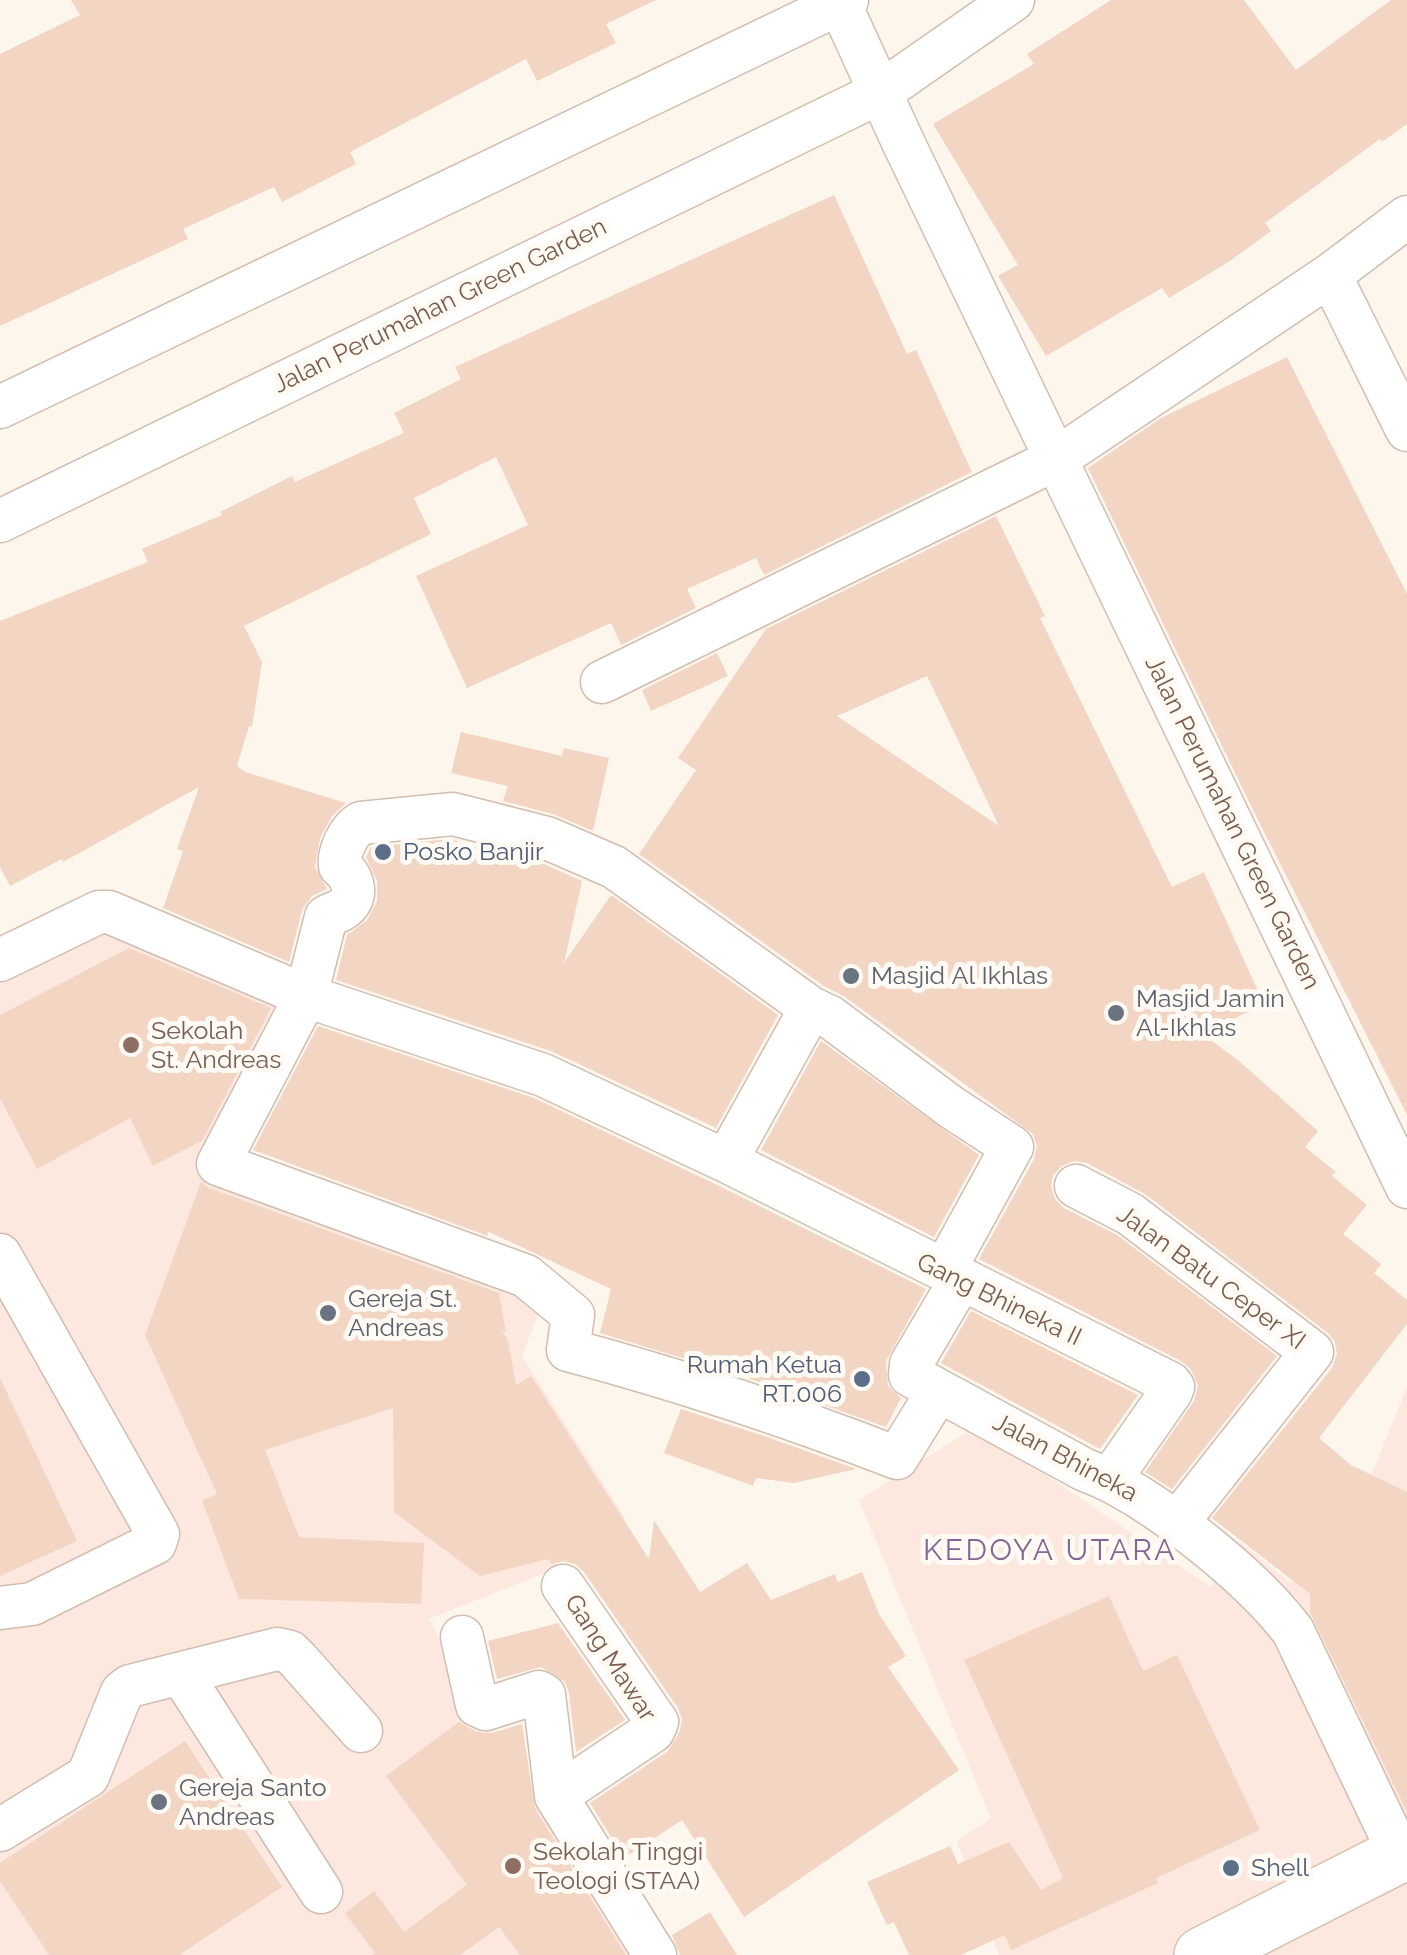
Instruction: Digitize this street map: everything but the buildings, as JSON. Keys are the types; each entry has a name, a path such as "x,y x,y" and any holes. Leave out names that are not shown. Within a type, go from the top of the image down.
{"street":[{"name":"Jalan Perumahan Green Garden","path":"0,521 881,92 1013,0"},
{"name":"Jalan Perumahan Green Garden","path":"0,406 842,1 881,92 1056,460 1407,1187"},
{"path":"602,682 1056,460 1330,275 1407,216"},
{"path":"1330,275 1407,430"},
{"path":"453,814 547,838 614,867 811,1008 830,1017 951,1107 1010,1143 1010,1152 950,1258 949,1264 960,1281 910,1364 924,1383 897,1458 673,1378 568,1350 573,1315 526,1276 218,1164 306,996 326,917 347,904 354,884 339,862 353,828 361,823 453,814"},
{"name":"Gang Bhineka II","path":"0,960 99,912 109,912 306,996 543,1075 726,1162 1173,1387 1110,1478"},
{"path":"726,1162 811,1008"},
{"name":"Jalan Batu Ceper XI","path":"1076,1186 1130,1214 1312,1352 1176,1524"},
{"path":"0,1608 32,1604 155,1543 158,1534 1,1261"},
{"name":"Jalan Bhineka","path":"924,1383 1085,1470 1110,1478 1176,1524 1275,1610 1292,1631 1403,1853"},
{"name":"Gang Mawar","path":"556,1796 653,1731 657,1722 562,1586"},
{"path":"462,1637 477,1705 486,1709 539,1692 544,1695 556,1796 655,1955"},
{"path":"0,1830 88,1776 122,1692 130,1686 277,1650 290,1652 361,1732"},
{"path":"182,1675 321,1892"},
{"path":"1202,1955 1403,1853"}],"shaded area":[{"path":"82,904 283,1006 212,1167 551,1280 522,1356 625,1518 547,1572 429,1619 481,1721 548,1805 653,1955 0,1955 0,944"},
{"path":"1407,1387 1407,1955 999,1955 957,1841 991,1818 859,1500 975,1427 1211,1587 1240,1542 1291,1583 1367,1486"}],"place":[{"name":"Posko Banjir","path":"383,852"},
{"name":"Masjid Al Ikhlas","path":"851,976"},
{"name":"Masjid Jamin Al-Ikhlas","path":"1116,1013"},
{"name":"Sekolah St. Andreas","path":"131,1045"},
{"name":"Gereja St. Andreas","path":"328,1313"},
{"name":"Rumah Ketua RT.006","path":"862,1379"},
{"name":"Gereja Santo Andreas","path":"159,1802"},
{"name":"Sekolah Tinggi Teologi (STAA)","path":"513,1866"},
{"name":"Shell","path":"1231,1868"}],"district":[{"name":"KEDOYA UTARA","path":"1050,1551"}]}
